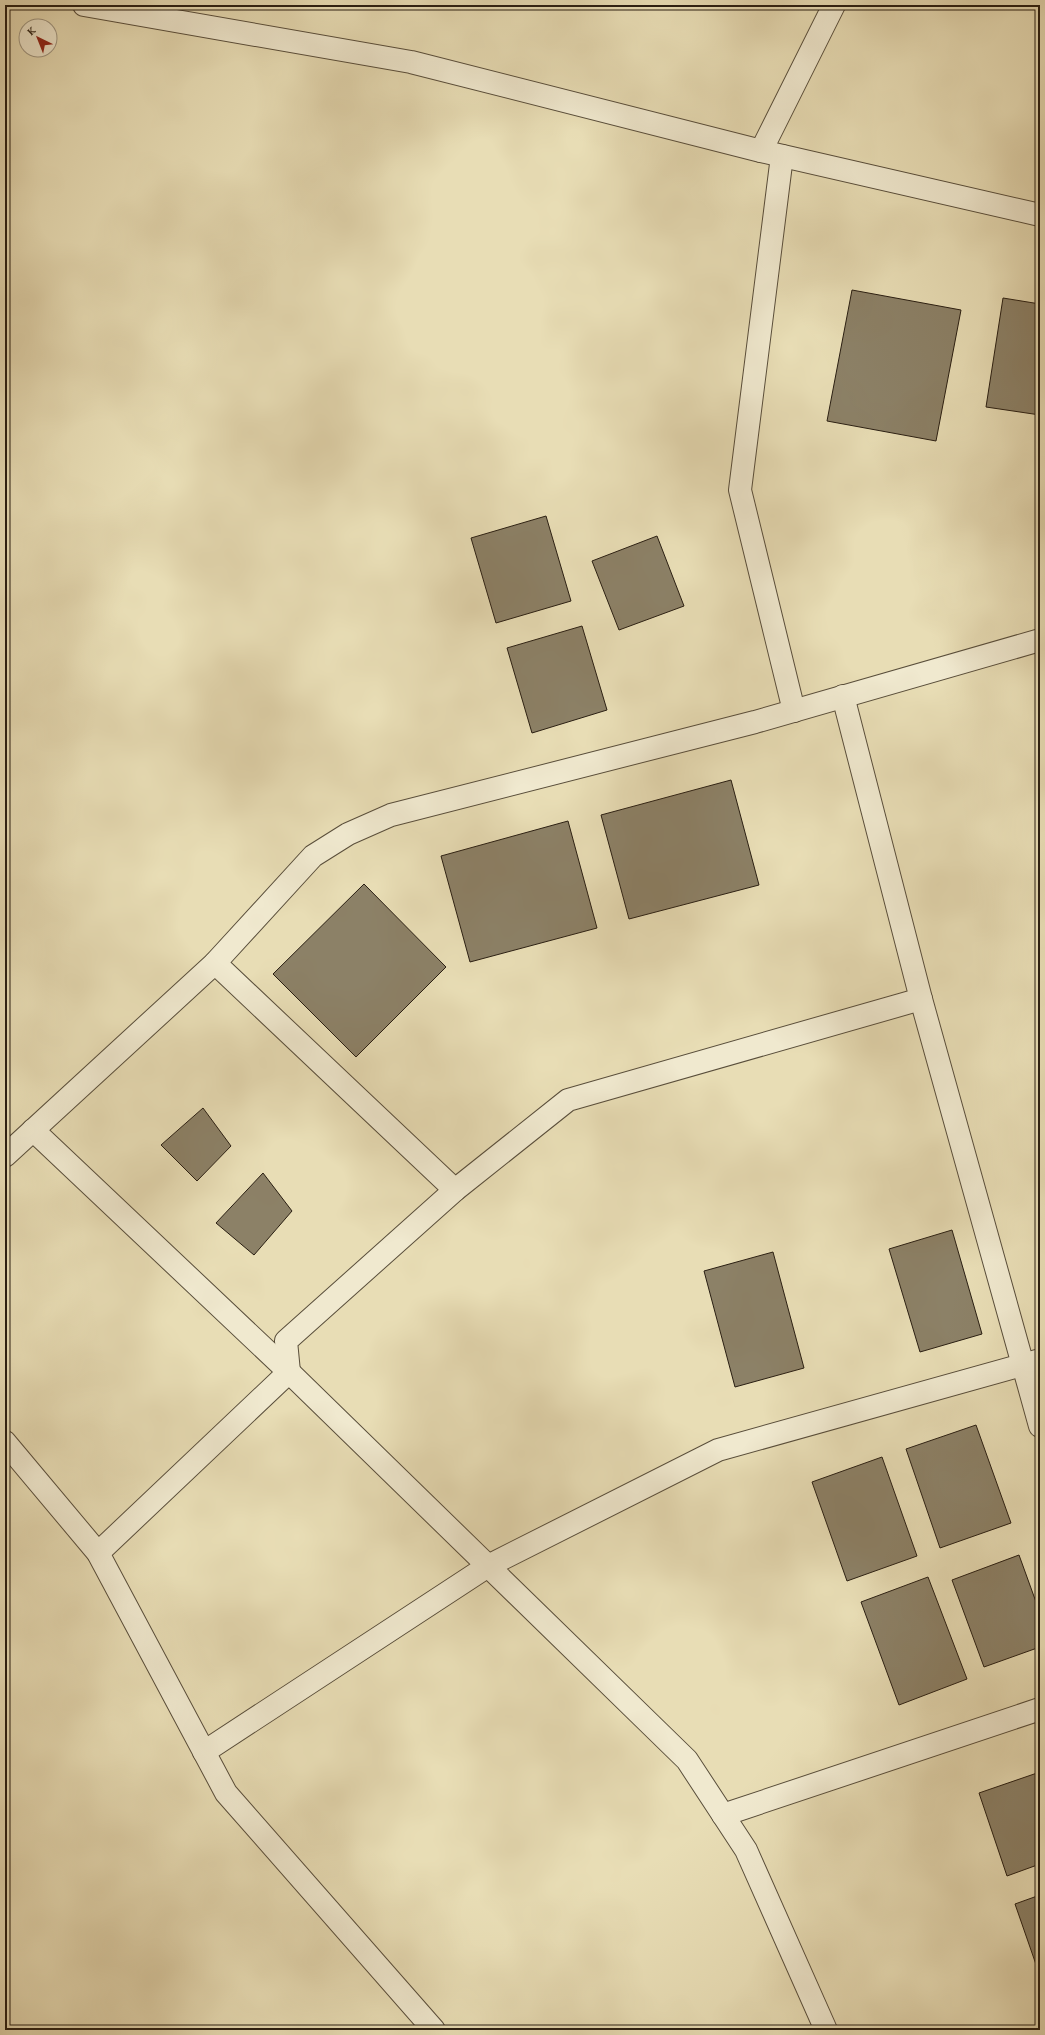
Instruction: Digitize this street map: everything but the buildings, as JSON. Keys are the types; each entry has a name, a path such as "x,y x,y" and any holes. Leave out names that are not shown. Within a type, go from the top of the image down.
{"street":[{"path":"84,5 410,62 761,151 1040,216"},
{"path":"761,151 834,5"},
{"path":"782,156 740,490 794,711"},
{"path":"5,1156 215,963 313,856 348,834 392,815 794,711 1040,640"},
{"path":"843,696 921,999 1032,1363 1040,1426"},
{"path":"215,963 455,1190"},
{"path":"289,1372 286,1341 455,1190 568,1100 921,999"},
{"path":"33,1130 289,1372 686,1760 746,1850 826,2030"},
{"path":"204,1752 488,1566 718,1450 1032,1363"},
{"path":"98,1553 289,1372"},
{"path":"5,1442 98,1553 226,1792 434,2030"},
{"path":"723,1815 1040,1709"}]}
